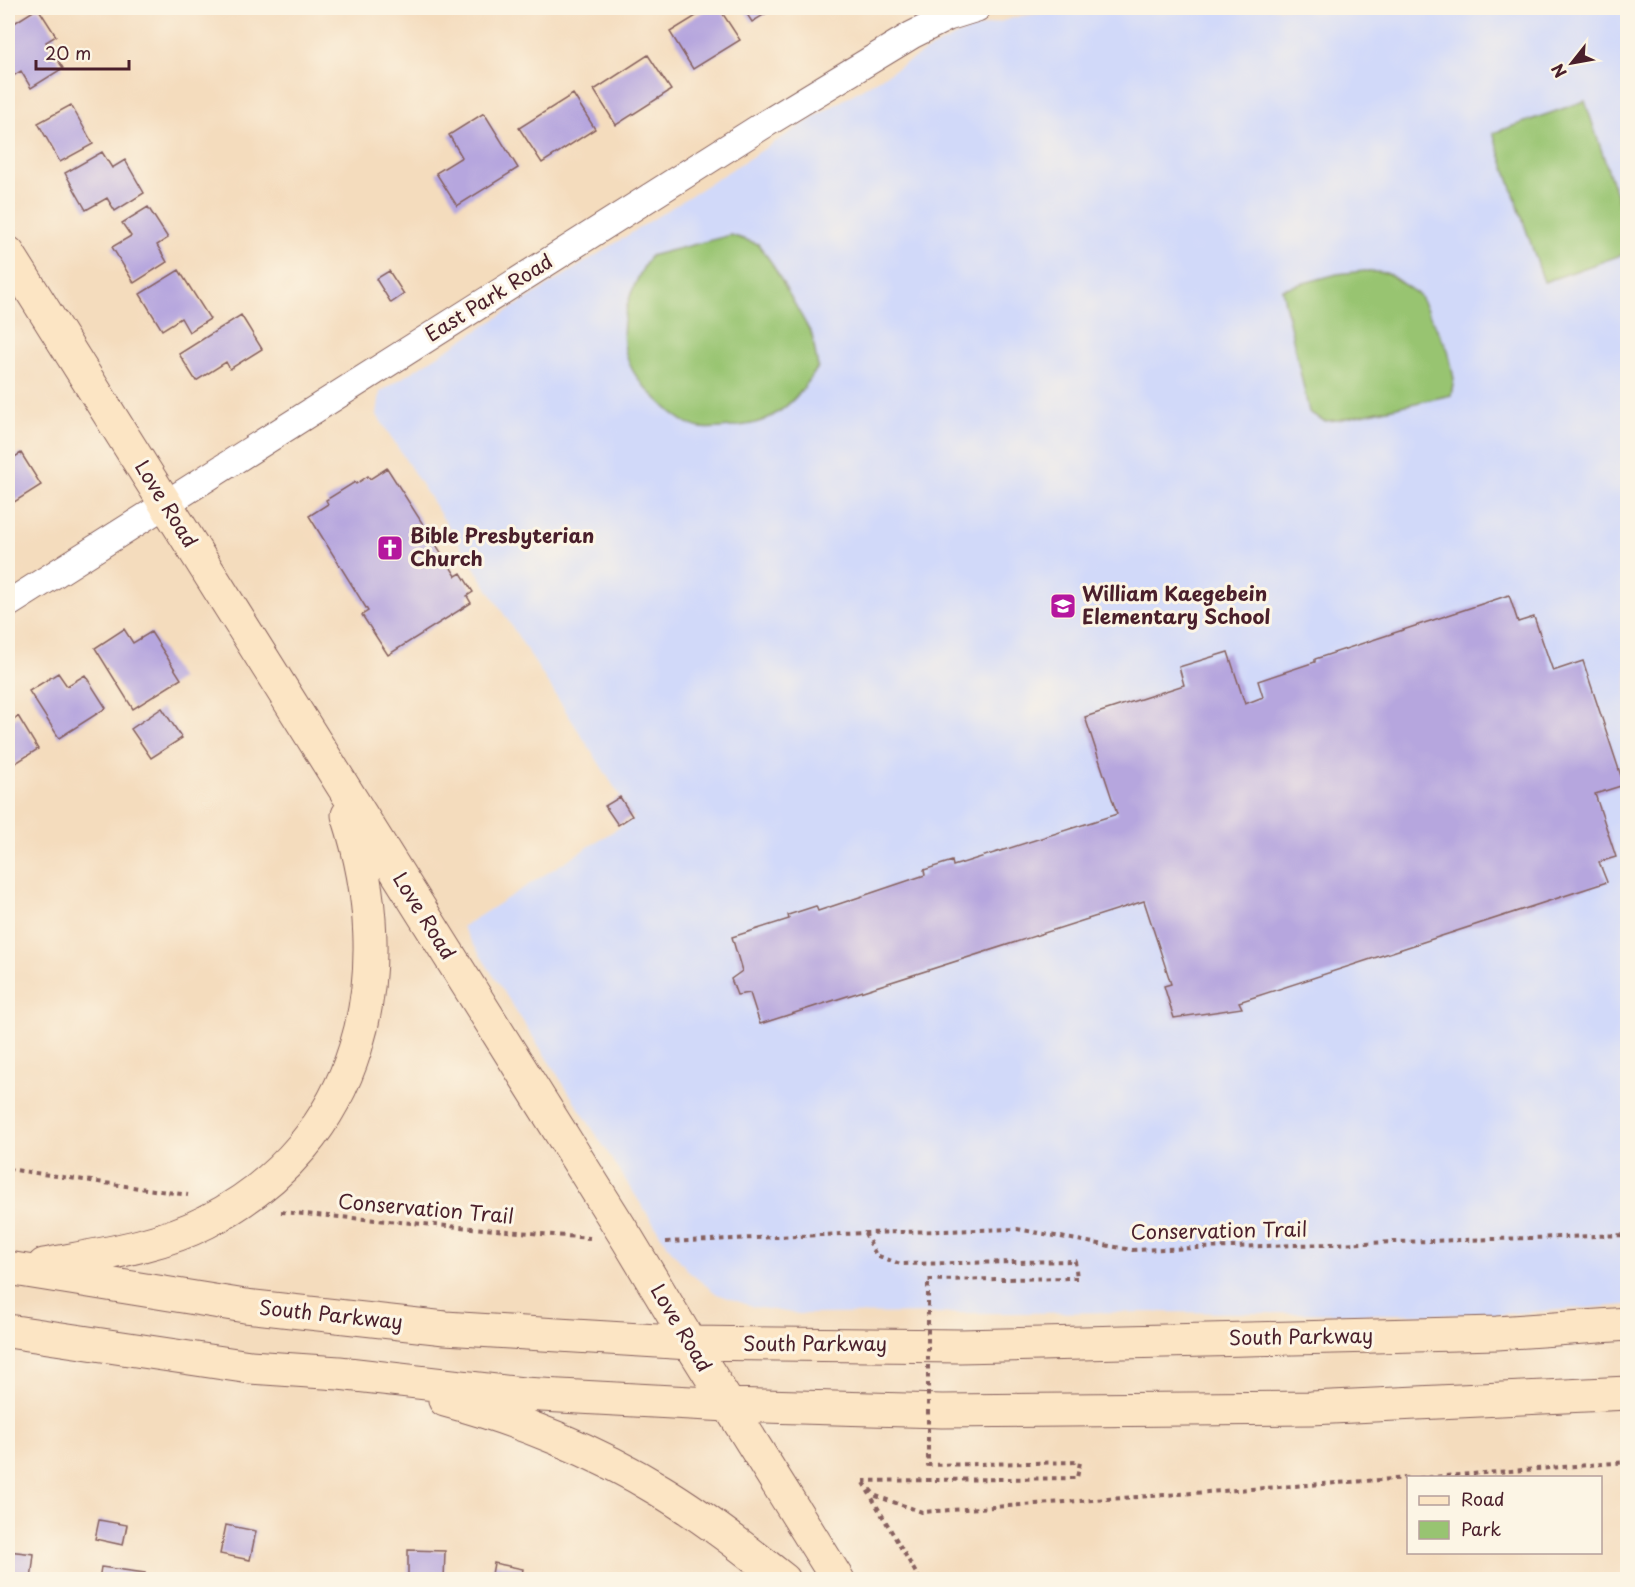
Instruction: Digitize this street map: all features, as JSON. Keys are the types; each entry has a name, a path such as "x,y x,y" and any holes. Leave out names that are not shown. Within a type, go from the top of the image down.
{"main road":[{"name":"Love Road","path":"8,253 628,1240 838,1580"},
{"path":"13,1269 91,1256 166,1238 204,1223 238,1204 272,1177 312,1135 339,1092 357,1050 367,1005 370,948 365,889 356,839 336,776"},
{"name":"South Parkway","path":"13,1269 245,1306 445,1328 690,1343 960,1346 1497,1333 1628,1324"},
{"path":"8,1331 250,1367 339,1373 523,1394 728,1405 942,1412 1311,1408 1628,1393"},
{"path":"339,1373 453,1402 520,1425 598,1456 661,1491 738,1544 784,1580"}],"street":[{"name":"East Park Road","path":"8,604 165,502 772,120 912,35 948,17 978,8"}],"path":[{"path":"8,1169 194,1196"},
{"name":"Conservation Trail","path":"275,1211 597,1239"},
{"name":"Conservation Trail","path":"669,1242 1017,1229 1132,1250 1628,1235"},
{"path":"862,1481 1077,1478 1080,1462 928,1465 928,1280 1077,1278 1075,1261 900,1264 876,1255 865,1233"},
{"path":"1445,1476 1628,1462"},
{"path":"862,1481 876,1496 922,1512 1407,1478"},
{"path":"862,1481 920,1580"}],"shaded area":[{"name":"William Kaegebein Elementary School","path":"1081,8 1627,8 1627,1305 1489,1315 1160,1312 799,1314 754,1307 717,1294 690,1273 668,1246 462,927 634,818 377,415 380,392 816,116 926,51 966,31 1021,16"}],"green space":[{"path":"1585,101 1627,227 1627,253 1544,282 1493,133"},
{"path":"731,235 758,244 771,262 812,335 818,367 792,401 775,415 752,424 700,428 675,416 638,379 625,351 624,320 634,286 650,256"},
{"path":"1365,271 1387,273 1419,295 1448,350 1454,379 1451,395 1338,420 1324,421 1309,412 1282,289 1337,274"}],"building":[{"path":"38,8 56,36 46,42 63,68 31,88 21,71 8,79 8,27"},
{"path":"709,8 719,8 740,40 693,69 670,32"},
{"path":"743,8 775,8 752,22"},
{"path":"648,55 671,90 616,125 594,90"},
{"path":"573,94 595,129 542,163 519,128"},
{"path":"71,105 93,144 60,162 38,123"},
{"path":"484,113 518,168 457,206 436,173 462,157 449,135"},
{"path":"102,152 112,168 125,160 144,193 115,211 107,198 86,210 65,173"},
{"path":"148,207 168,238 157,245 167,262 134,283 112,247 131,236 122,223"},
{"path":"179,270 210,319 189,332 181,318 162,330 140,294"},
{"path":"389,271 404,294 391,303 376,279"},
{"path":"241,315 262,349 230,369 226,362 196,381 179,354"},
{"path":"21,453 41,485 8,506 8,461"},
{"path":"387,468 456,576 461,573 473,592 467,596 471,603 388,655 362,615 368,611 309,516 328,504 326,500 355,482 356,484 368,476 370,479"},
{"path":"1509,595 1518,622 1534,617 1553,671 1583,661 1624,785 1595,794 1616,857 1599,862 1607,882 1239,1002 1242,1008 1174,1018 1164,986 1171,984 1144,901 760,1024 750,993 737,995 731,979 742,971 732,937 789,919 788,915 816,906 818,911 925,875 924,870 952,861 953,866 1117,814 1085,717 1184,685 1179,667 1228,652 1245,704 1263,697 1258,681 1315,662 1315,659"},
{"path":"124,629 133,643 151,632 181,679 133,709 95,648"},
{"path":"58,673 67,686 85,675 106,708 59,738 29,691"},
{"path":"162,708 182,738 151,758 131,729"},
{"path":"18,716 38,749 8,768 8,723"},
{"path":"620,797 632,816 618,825 605,806"},
{"path":"99,1520 127,1525 123,1545 95,1539"},
{"path":"226,1525 256,1531 250,1560 220,1554"},
{"path":"408,1550 445,1551 444,1580 408,1580"},
{"path":"8,1551 34,1554 31,1580 8,1580"},
{"path":"494,1563 523,1569 521,1580 491,1580"},
{"path":"101,1567 145,1573 144,1580 99,1580"}],"place":[{"name":"Bible Presbyterian Church","path":"390,548"},
{"name":"William Kaegebein Elementary School","path":"1063,606"}]}
